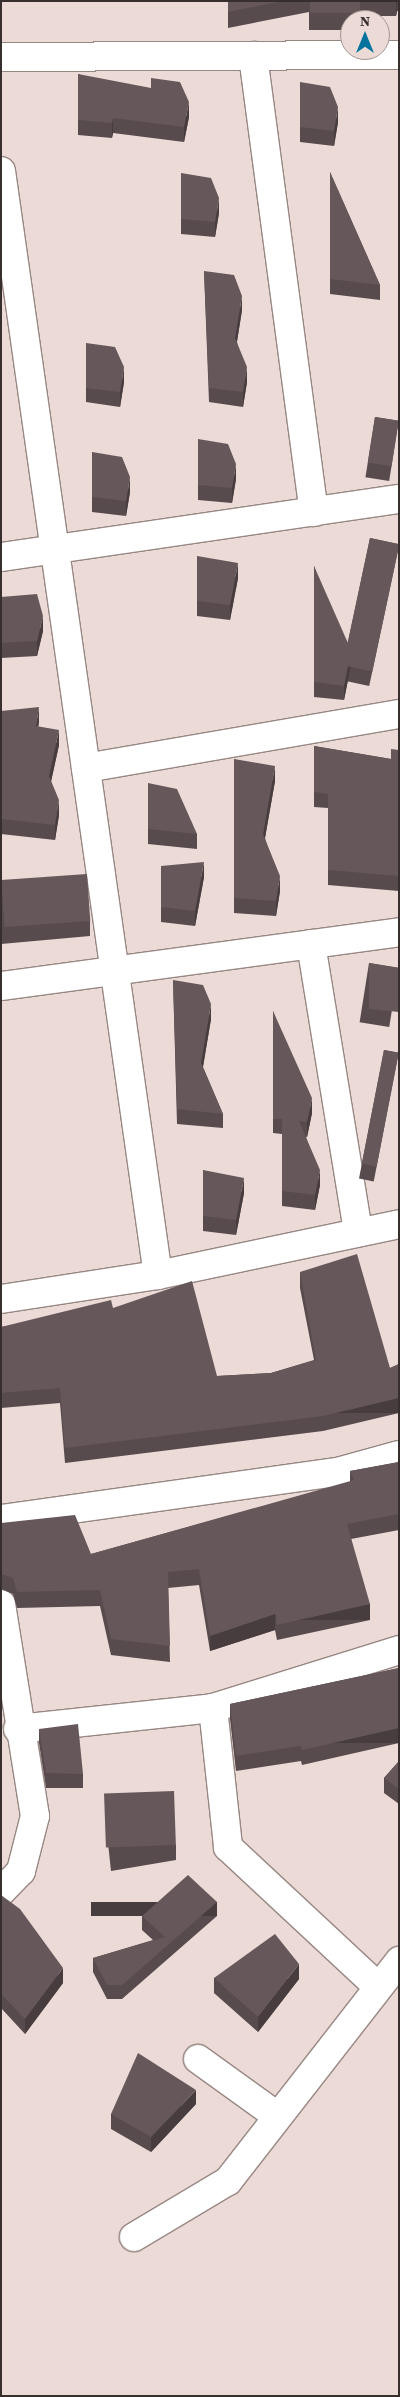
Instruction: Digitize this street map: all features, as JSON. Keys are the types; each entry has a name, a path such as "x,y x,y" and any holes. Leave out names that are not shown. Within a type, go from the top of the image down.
{"street":[{"path":"1,56 399,56"},
{"path":"253,56 314,512"},
{"path":"1,171 158,1275"},
{"path":"1,557 399,499"},
{"path":"86,768 399,714"},
{"path":"1,986 399,932"},
{"path":"311,944 358,1232"},
{"path":"1,1299 158,1275 399,1224"},
{"path":"1,1519 340,1471 399,1455"},
{"path":"1,1604 18,1729 35,1816 21,1871 1,1892"},
{"path":"18,1729 213,1708 399,1650"},
{"path":"213,1708 228,1847 376,1985"},
{"path":"134,2237 228,2181 376,1985 399,1961"},
{"path":"198,2059 278,2116"}],"building":[{"path":"228,1 282,1 228,12"},
{"path":"310,1 360,1 360,10 340,10 340,13 310,13"},
{"path":"78,74 151,88 151,78 180,82 189,102 184,127 113,118 112,123 78,120"},
{"path":"300,82 330,87 338,107 334,131 300,127"},
{"path":"330,172 380,285 330,279"},
{"path":"181,173 211,178 219,198 215,222 181,219"},
{"path":"204,271 234,275 242,296 235,338 247,367 243,392 209,388"},
{"path":"86,343 115,347 124,367 120,392 86,388"},
{"path":"375,417 399,421 392,466 368,462"},
{"path":"198,439 228,444 236,464 232,488 198,485"},
{"path":"92,452 122,457 130,477 126,501 92,497"},
{"path":"370,538 399,544 372,671 343,665"},
{"path":"197,556 238,563 230,605 197,601"},
{"path":"314,566 351,650 344,686 314,682"},
{"path":"37,594 43,616 37,641 1,643 1,597"},
{"path":"39,707 36,726 59,730 49,776 59,800 55,825 1,819 1,711"},
{"path":"314,746 391,759 391,749 399,750 399,876 328,870 328,794 314,792"},
{"path":"234,759 275,766 263,834 280,876 276,901 234,898"},
{"path":"148,783 177,789 197,834 148,829"},
{"path":"204,862 195,911 161,907 161,866"},
{"path":"87,874 90,921 4,927 1,880"},
{"path":"369,963 399,968 399,1012 369,1009"},
{"path":"173,980 203,985 211,1004 201,1063 223,1114 177,1109"},
{"path":"273,1011 312,1098 307,1122 299,1121 320,1170 315,1195 282,1191 282,1119 273,1119"},
{"path":"384,1050 399,1053 377,1167 362,1164"},
{"path":"203,1170 244,1178 236,1220 203,1216"},
{"path":"357,1254 390,1368 399,1364 399,1398 323,1416 65,1448 60,1388 1,1393 1,1327 111,1300 113,1308 192,1281 217,1376 271,1373 316,1360 300,1272"},
{"path":"399,1462 399,1514 347,1524 370,1604 277,1625 275,1614 210,1636 199,1569 168,1572 170,1646 111,1639 100,1590 17,1592 13,1578 1,1574 1,1523 75,1515 91,1554 354,1480 350,1471"},
{"path":"399,1668 399,1728 302,1750 301,1746 236,1756 230,1704"},
{"path":"78,1724 83,1774 46,1773 39,1729"},
{"path":"399,1761 399,1789 384,1778"},
{"path":"174,1791 176,1845 106,1847 104,1793"},
{"path":"188,1875 217,1902 122,1985 107,1985 93,1958 165,1937 142,1916"},
{"path":"1,1895 20,1909 63,1968 25,2019 1,1994"},
{"path":"275,1934 299,1964 258,2017 214,1978"},
{"path":"138,2053 196,2090 151,2137 111,2114"}]}
